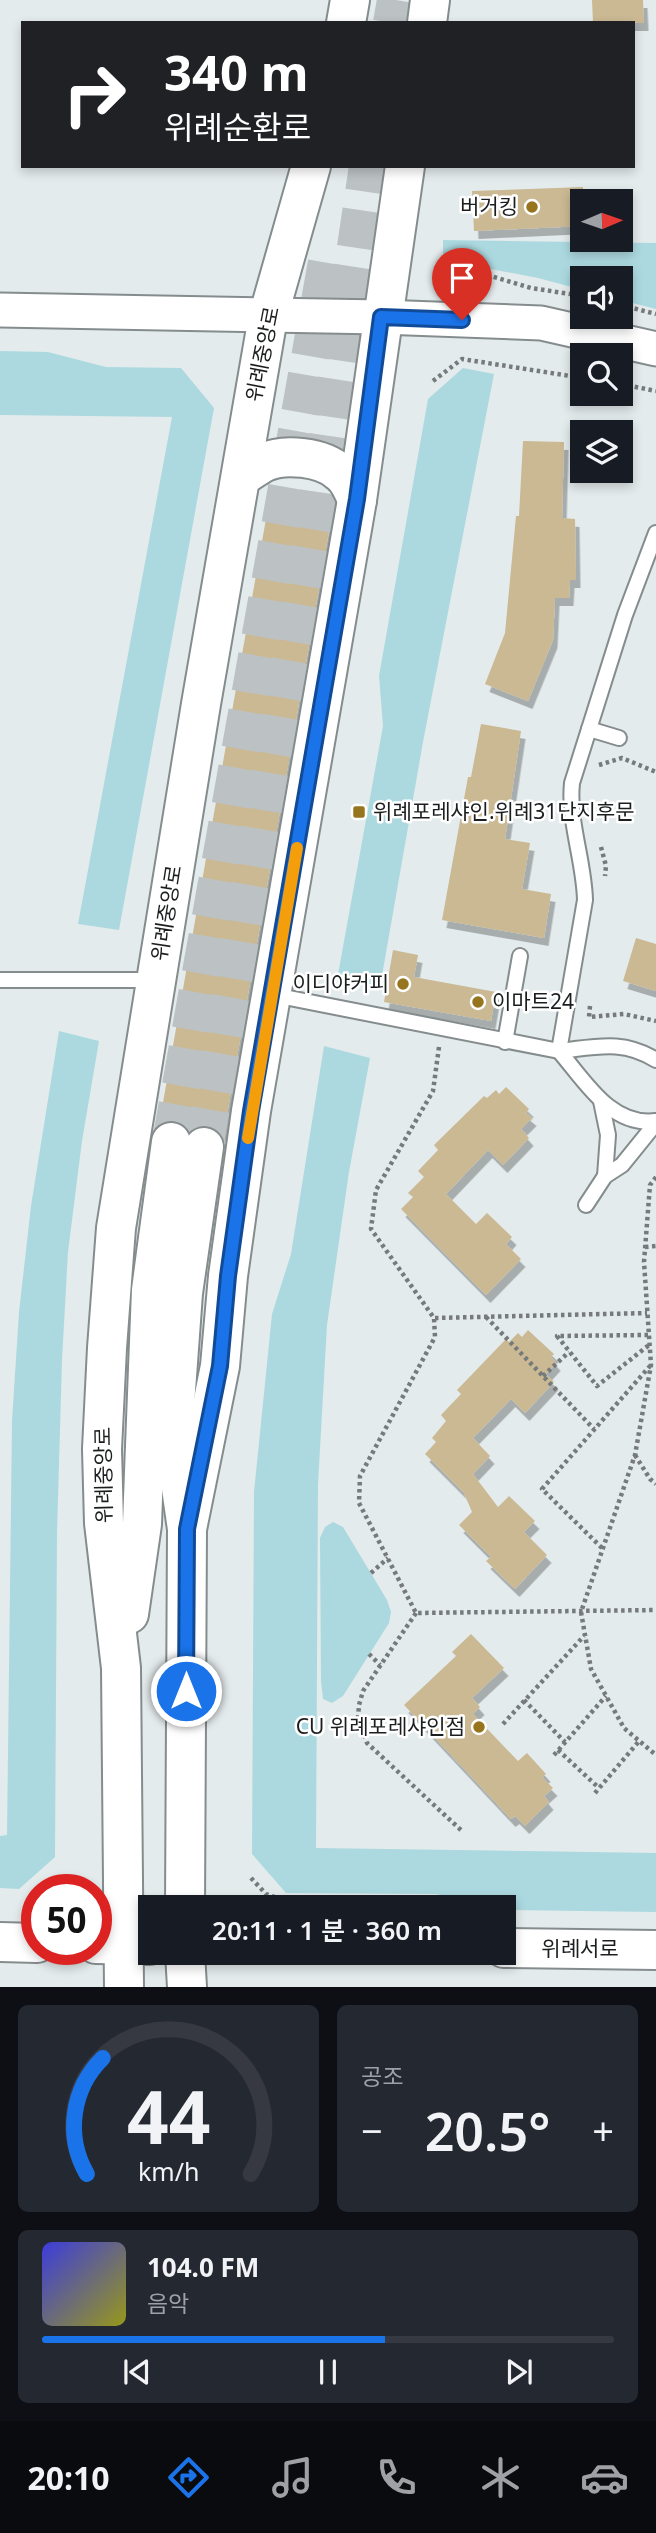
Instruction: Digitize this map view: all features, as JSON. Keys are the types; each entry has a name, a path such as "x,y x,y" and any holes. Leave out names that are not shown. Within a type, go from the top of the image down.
{"main road":[{"path":"346,21 350,0"},
{"path":"427,21 430,0"},
{"name":"위례중앙로","path":"124,1987 121,1668 104,1523 103,1450 116,1228 201,704 268,317 310,168"},
{"name":"위례중앙로","path":"187,1529 220,1366 228,1276 250,1125 357,499 381,317 405,168"},
{"path":"242,477 264,463 280,458 317,461 339,471 357,499"},
{"name":"위례중앙로","path":"121,1668 142,1524 151,1290 188,1145 183,1293 173,1432 187,1529 185,1895"},
{"path":"0,1942 21,1943"},
{"name":"위례서로","path":"516,1948 656,1950"},
{"path":"186,1965 187,1987"}],"street":[{"path":"0,310 381,317 541,323 656,349"}],"lane":[{"path":"656,533 625,615 572,783 570,802 585,900 559,1051 601,1101 615,1113 641,1123 656,1122"},
{"path":"589,729 618,738"},
{"path":"505,1042 520,957"},
{"path":"0,980 156,980"},
{"path":"272,995 505,1042 559,1051 612,1045 639,1050 656,1060"},
{"path":"601,1101 608,1135 606,1176"},
{"path":"586,1205 606,1176 622,1165 656,1122"}],"path":[{"path":"440,261 531,289 570,294"},
{"path":"633,308 656,314"},
{"path":"433,381 462,359 570,376"},
{"path":"633,386 656,391"},
{"path":"416,1613 359,1503 360,1476 435,1337 434,1318 371,1229 376,1190 433,1091 442,1029"},
{"path":"656,1177 650,1185 643,1262 651,1365 635,1455 581,1612 591,1669 624,1728 656,1755"},
{"path":"645,1247 656,1246"},
{"path":"434,1318 647,1313"},
{"path":"485,1317 594,1429"},
{"path":"648,1335 556,1336 597,1386 649,1345"},
{"path":"543,1376 569,1352"},
{"path":"602,1548 542,1489 651,1365"},
{"path":"635,1455 656,1484"},
{"path":"371,1573 388,1558"},
{"path":"416,1613 656,1610"},
{"path":"416,1613 363,1690 358,1718 367,1743 462,1831"},
{"path":"503,1724 585,1635"},
{"path":"369,1654 380,1665"},
{"path":"554,1755 607,1696"},
{"path":"524,1700 565,1742"},
{"path":"558,1750 597,1791 640,1741"},
{"path":"251,1878 269,1895"}],"shaded area":[{"path":"443,240 570,242 570,252 634,252 634,243 656,243 656,309 633,303 633,266 570,266 570,287 443,260"},
{"path":"0,351 48,352 106,367 181,368 214,408 119,930 78,924 172,417 0,415"},
{"path":"463,368 494,374 423,742 380,987 337,980 383,726 379,676 428,399"},
{"path":"59,1031 99,1041 82,1141 68,1252 62,1360 57,1534 55,1857 36,1874 21,1874 19,1889 0,1888 0,1836 7,1835 12,1421 19,1312 31,1206"},
{"path":"324,1046 370,1058 349,1172 327,1325 318,1484 316,1848 656,1853 656,1912 516,1910 516,1895 286,1893 252,1854 254,1492 272,1314 291,1254"},
{"path":"333,1522 343,1527 387,1600 391,1612 389,1623 343,1696 332,1703 323,1699 321,1681 320,1538 325,1527"}],"building":[{"path":"592,0 643,0 644,23 593,21"},
{"path":"583,187 570,189 570,227 474,231 472,191"},
{"path":"523,441 564,442 562,518 575,519 576,580 570,580 569,598 555,598 553,640 528,701 485,684 505,633 516,516 519,516"},
{"path":"270,496 333,508 223,1137 217,1129 208,1126 190,1131 184,1124 175,1121 159,1125"},
{"path":"481,724 521,731 505,839 530,843 522,889 551,894 544,938 442,920 468,777 471,777"},
{"path":"636,938 656,944 656,991 623,981"},
{"path":"393,950 418,955 414,977 496,992 491,1021 384,1002"},
{"path":"506,1087 529,1109 526,1113 532,1118 521,1129 529,1138 503,1165 488,1150 446,1194 476,1224 487,1213 512,1237 506,1244 521,1259 486,1295 401,1209 413,1197 408,1193 424,1177 418,1171 438,1150 434,1145 484,1096 487,1098 496,1090 499,1094"},
{"path":"528,1330 554,1354 551,1357 556,1363 546,1374 554,1382 525,1413 511,1399 473,1438 490,1456 473,1474 498,1507 509,1496 535,1521 524,1532 547,1555 515,1589 486,1561 491,1557 459,1525 472,1512 464,1493 425,1454 436,1442 432,1438 446,1421 441,1415 461,1394 457,1390 506,1339 509,1342 518,1333 522,1337"},
{"path":"471,1634 504,1668 472,1698 480,1707 473,1714 518,1761 527,1753 546,1774 542,1777 553,1788 544,1796 549,1802 525,1826 515,1816 511,1819 404,1705 456,1656 452,1652"}],"tunnel":[{"path":"392,21 396,0"},
{"path":"204,1147 318,504 368,168"},
{"path":"171,1142 330,245"}],"slow traffic":[{"path":"248,1138 297,848"}],"place":[{"name":"버거킹","path":"532,207"},
{"name":"위례포레샤인.위례31단지후문","path":"359,812"},
{"name":"이디야커피","path":"403,984"},
{"name":"이마트24","path":"478,1002"},
{"name":"CU 위례포레샤인점","path":"479,1727"}],"route":[{"path":"186,1691 187,1529 220,1366 228,1276 251,1111 357,499 381,317 462,320"}]}
